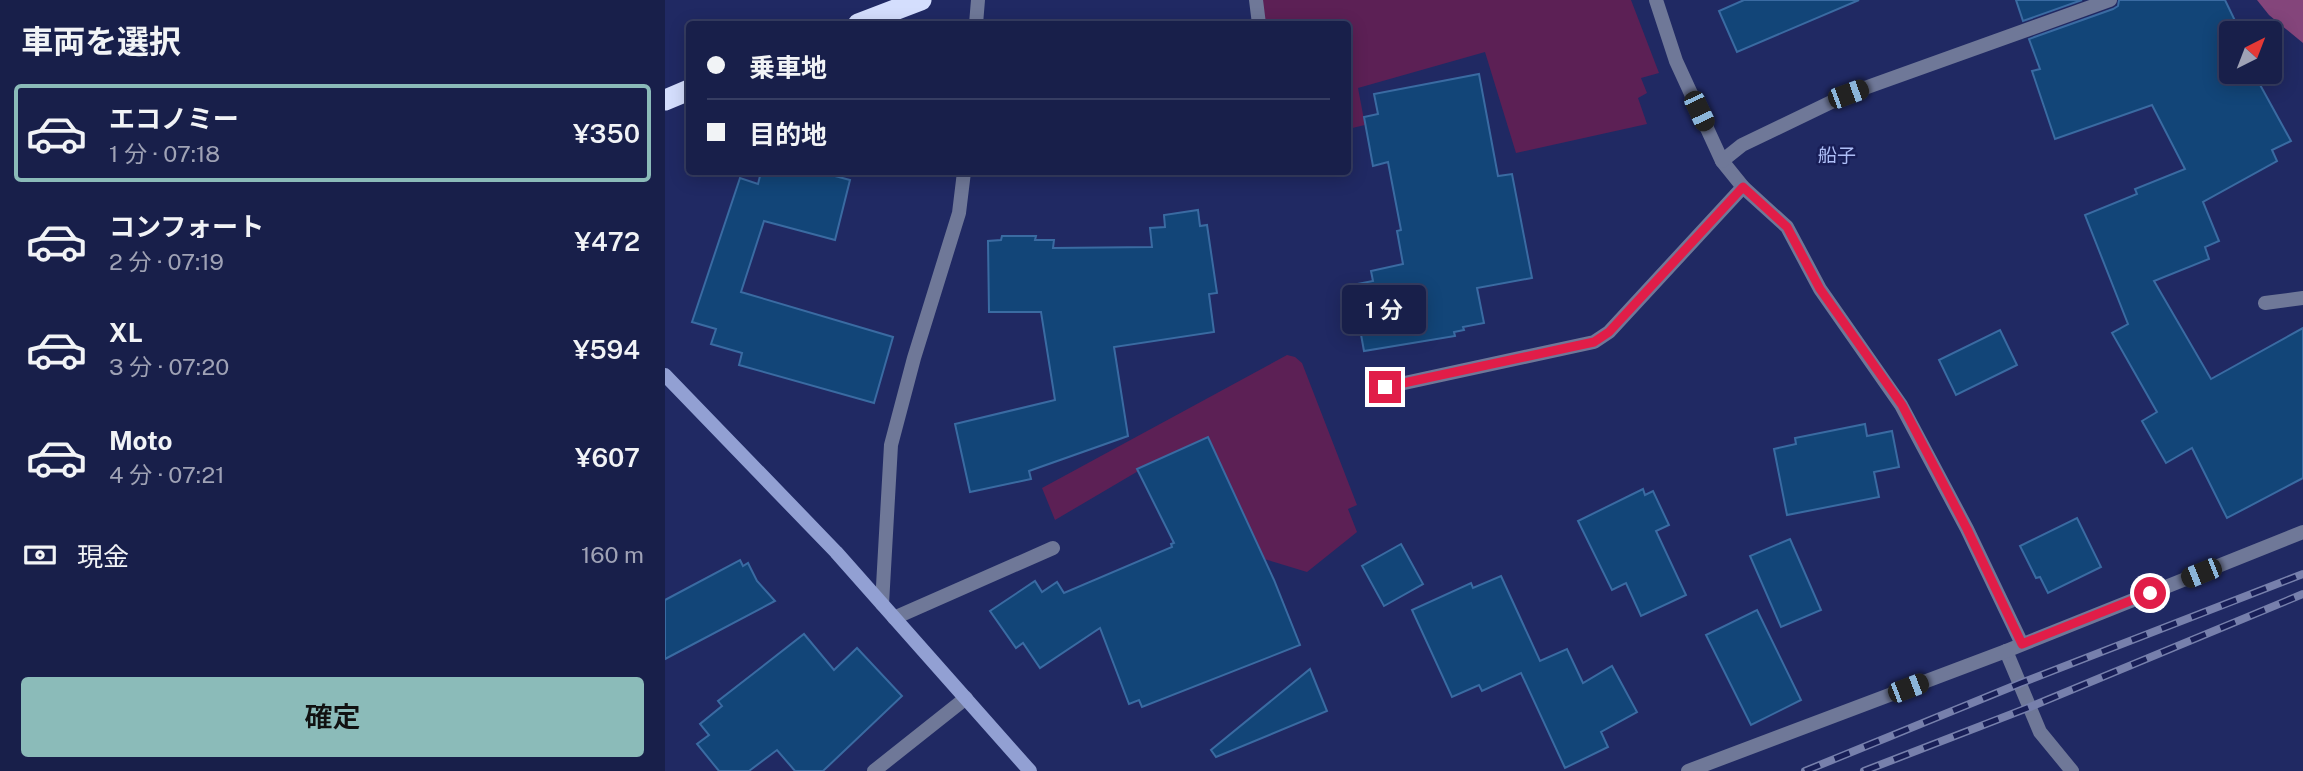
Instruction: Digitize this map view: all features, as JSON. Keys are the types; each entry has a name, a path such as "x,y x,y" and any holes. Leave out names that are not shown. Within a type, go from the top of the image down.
{"highway":[{"path":"866,21 921,0"},
{"path":"665,100 686,91"}],"street":[{"path":"976,21 978,0"},
{"path":"1256,0 1259,21"},
{"path":"1656,0 1676,61 1722,161 1743,187 1787,227 1820,289 1902,405 1967,529 2022,644"},
{"path":"1722,161 1742,145 1848,94 2110,0"},
{"path":"882,604 891,445 914,358 959,214 964,175"},
{"path":"1385,387 1594,342 1609,332 1743,187"},
{"path":"2265,303 2303,298"},
{"path":"665,375 836,552 1030,771"},
{"path":"1688,771 2006,651 2303,532"},
{"path":"894,618 1052,548"},
{"path":"2006,651 2040,732 2072,771"},
{"path":"874,771 966,698"}],"shaded area":[{"path":"1257,0 1631,0 1659,73 1641,78 1647,93 1638,98 1647,124 1516,153 1485,52 1358,88 1365,125 1351,128 1351,21 1260,21"},
{"path":"2257,0 2303,0 2303,43 2282,26 2282,21 2276,21"},
{"path":"1287,355 1302,363 1357,505 1348,509 1357,532 1307,572 1261,558 1209,438 1140,470 1055,520 1042,488"}],"building":[{"path":"1744,0 1859,0 1737,52 1719,11"},
{"path":"2016,0 2082,0 2023,21"},
{"path":"2119,0 2225,0 2235,21 2219,21 2219,84 2260,84 2291,141 2272,150 2277,161 2203,202 2219,241 2205,247 2209,259 2154,281 2211,379 2303,328 2303,478 2227,518 2192,448 2166,463 2142,421 2157,412 2112,333 2128,324 2085,215 2137,194 2135,189 2185,169 2152,105 2055,139 2032,71 2040,69 2029,39 2118,6"},
{"path":"1479,74 1498,176 1512,174 1532,278 1477,288 1484,323 1463,327 1464,330 1454,332 1455,336 1364,351 1352,285 1373,281 1371,271 1403,264 1397,231 1401,230 1388,162 1373,166 1364,117 1378,114 1374,94"},
{"path":"760,175 831,175 850,180 835,240 764,221 741,292 893,337 874,403 739,365 742,353 711,344 716,329 692,322 740,178 758,184"},
{"path":"1198,210 1200,226 1207,225 1217,293 1209,294 1214,332 1114,347 1128,436 1029,471 1031,479 970,492 955,424 1055,400 1041,312 989,312 988,241 1001,240 1002,236 1036,236 1035,240 1054,240 1053,248 1152,247 1150,228 1165,227 1164,215"},
{"path":"2000,330 2017,365 1956,395 1939,360"},
{"path":"1865,424 1867,436 1892,431 1899,467 1874,472 1879,497 1787,515 1774,449 1796,444 1795,438"},
{"path":"1208,437 1274,580 1300,645 1142,707 1139,700 1129,704 1100,628 1040,668 1023,643 1016,648 990,611 1035,581 1042,592 1057,582 1064,593 1172,547 1171,544 1174,543 1137,469"},
{"path":"1643,489 1645,495 1653,491 1669,525 1656,531 1686,595 1641,616 1626,583 1612,590 1578,521"},
{"path":"2077,518 2101,567 2048,593 2040,577 2036,578 2020,546"},
{"path":"1790,539 1821,610 1781,627 1750,556"},
{"path":"1401,544 1423,584 1384,606 1362,566"},
{"path":"740,560 743,566 748,563 757,581 775,601 665,659 665,600"},
{"path":"1501,576 1540,661 1567,649 1583,683 1612,666 1637,712 1601,732 1608,747 1565,768 1521,673 1482,691 1479,685 1452,697 1412,610 1471,583 1473,588"},
{"path":"1757,610 1801,700 1751,725 1706,635"},
{"path":"804,634 834,670 857,648 902,696 823,771 795,771 777,750 749,771 719,771 697,744 709,735 700,724 722,706 718,701"},
{"path":"1310,669 1327,711 1216,757 1211,750"}],"railway":[{"path":"1805,771 2021,683 2303,574"},
{"path":"1864,771 2030,707 2303,594"}],"district":[{"name":"船子","path":"1837,155"}],"route":[{"path":"1385,387 1594,342 1609,332 1743,187 1787,227 1820,289 1902,405 1967,529 2022,644 2150,593"}]}
